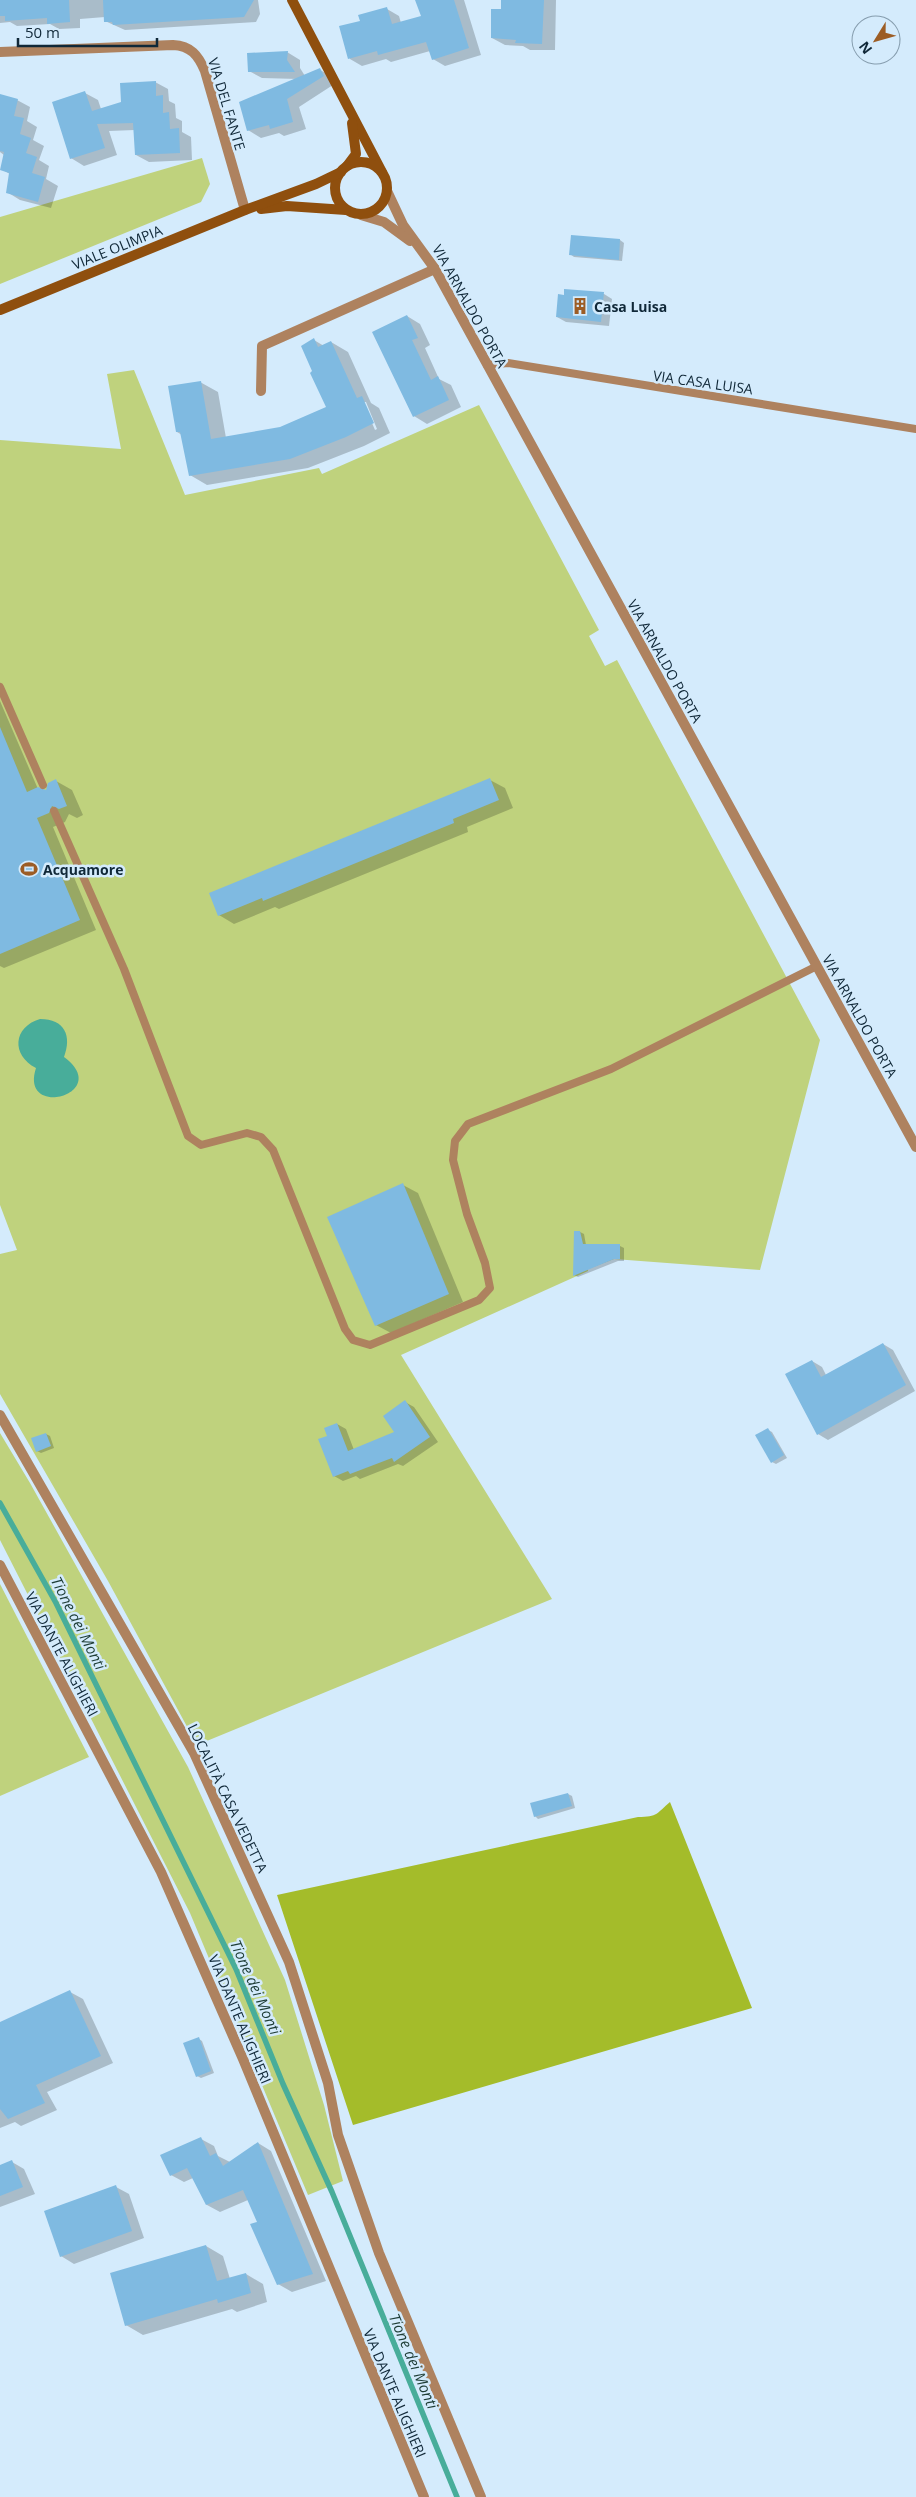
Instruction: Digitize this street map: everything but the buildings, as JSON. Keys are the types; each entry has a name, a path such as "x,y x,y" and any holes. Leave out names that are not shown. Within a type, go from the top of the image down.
{"main road":[{"path":"292,0 348,105 382,172 388,191 382,205 368,214 346,210 336,196 335,188 344,169 356,154 355,136 348,105"},
{"path":"344,169 362,162 376,167 382,172"},
{"name":"VIALE OLIMPIA","path":"0,310 245,210 316,184 344,169"},
{"name":"VIALE OLIMPIA","path":"245,210 287,206 346,210"}],"street":[{"name":"VIA DEL FANTE","path":"0,52 172,45 183,46 193,50 200,59 205,71 245,210"},
{"name":"VIA ARNALDO PORTA","path":"388,191 403,226 428,256 435,268 916,1147"},
{"path":"361,214 384,222 428,256"},
{"path":"261,391 262,346 435,268"},
{"name":"LOCALITÀ CASA VEDETTA","path":"0,1415 194,1753 289,1962 328,2083 338,2136 379,2253 481,2497"},
{"name":"VIA DANTE ALIGHIERI","path":"0,1566 161,1872 243,2059 424,2497"}],"lane":[{"name":"VIA CASA LUISA","path":"487,365 508,363 916,429"},
{"path":"0,687 43,785"},
{"path":"54,811 124,969 188,1136 201,1145 247,1133 261,1137 272,1150 345,1329 353,1340 370,1345 479,1300 490,1288 485,1264 467,1214 453,1160 455,1141 468,1124 611,1069 817,966"}],"shaded area":[{"path":"202,158 210,184 201,202 0,284 0,217"},
{"path":"134,370 185,495 319,468 322,474 479,405 599,630 589,636 605,666 617,660 820,1040 760,1270 614,1259 588,1269 588,1271 401,1355 552,1599 197,1745 108,1581 0,1394 0,1254 17,1250 0,1205 0,440 121,449 107,374"},
{"path":"40,1019 49,1020 61,1025 67,1036 64,1057 76,1070 78,1082 73,1090 62,1096 51,1097 40,1093 34,1084 36,1068 22,1056 19,1049 18,1042 24,1028"},
{"path":"0,1433 30,1483 188,1767 285,1980 324,2105 343,2181 308,2195 190,1913 0,1540"},
{"path":"0,1584 89,1757 0,1796"}],"green space":[{"path":"670,1802 752,2008 353,2125 277,1895 638,1817 650,1816 657,1814"}],"waterway":[{"name":"Tione dei Monti","path":"0,1503 56,1603 236,1969 283,2084 332,2192 457,2497"}],"place":[{"name":"Casa Luisa","path":"580,306"},
{"name":"Acquamore","path":"29,869"}]}
